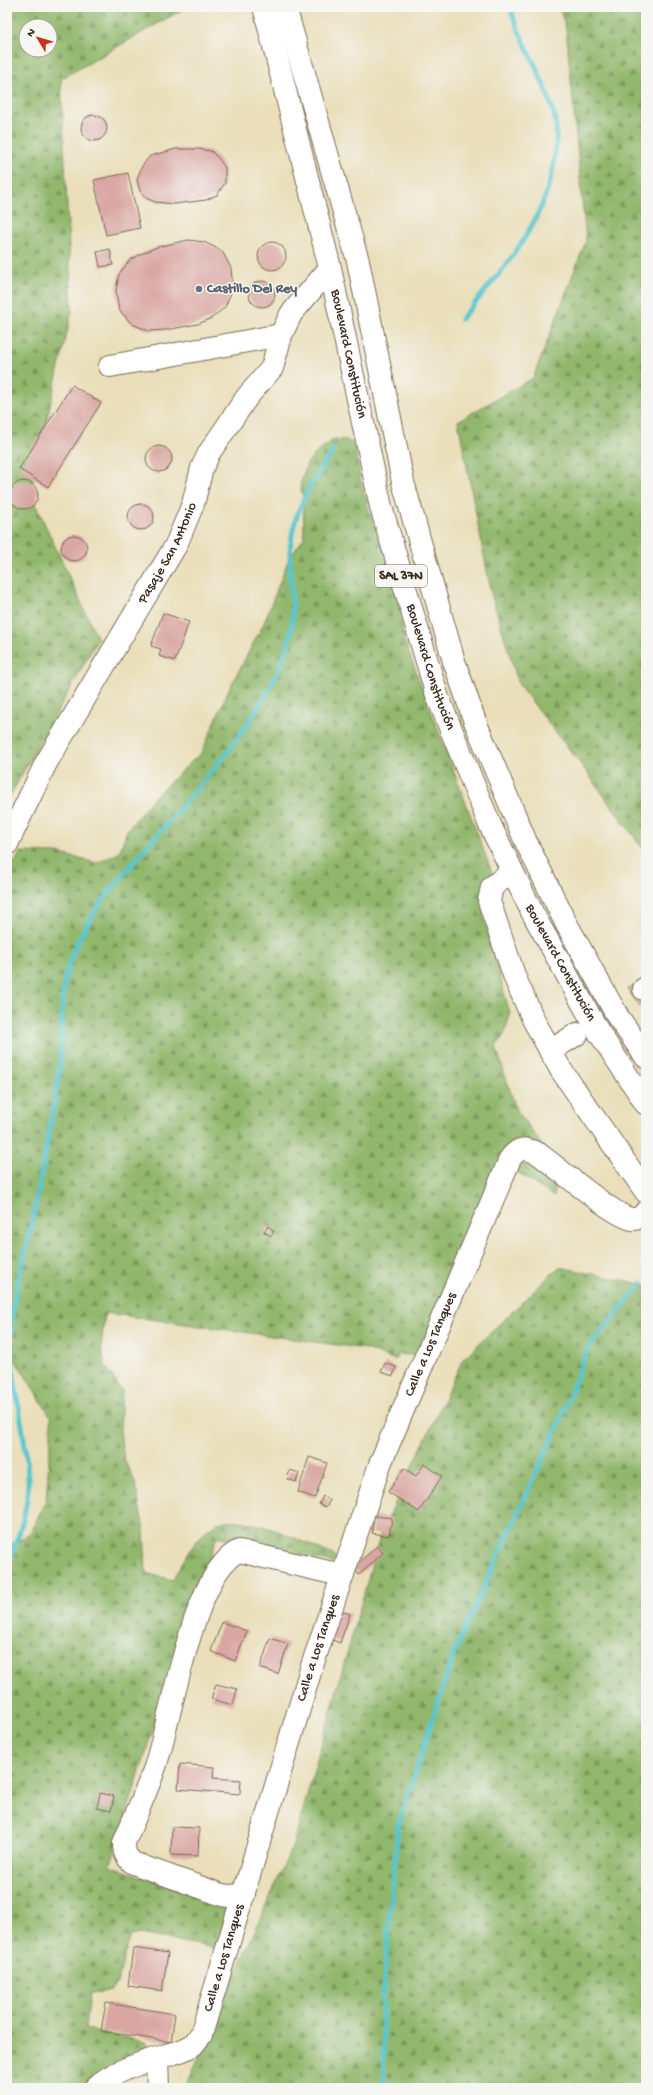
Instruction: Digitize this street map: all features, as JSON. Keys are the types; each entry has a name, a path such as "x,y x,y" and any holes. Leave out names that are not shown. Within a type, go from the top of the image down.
{"main road":[{"name":"Boulevard Constitución","path":"264,7 330,268 381,507 437,695 490,825 512,871 563,970 598,1031 646,1104"},
{"name":"Boulevard Constitución","path":"285,7 358,261 403,482 451,651 474,719 526,842 566,923 618,1017 646,1057"},
{"name":"Pasaje San Antonio","path":"7,844 54,750 176,545 193,504 202,468 209,453 247,397 272,368 280,335 291,314 330,268"},
{"path":"110,366 280,335"},
{"path":"512,871 492,886 489,902 515,978 534,1021 576,1095 646,1192"},
{"path":"550,1051 577,1034"},
{"name":"Calle a Los Tanques","path":"95,2088 100,2082 117,2073 193,2045 201,2035 311,1670 380,1464 510,1159 515,1151 521,1149 530,1150 539,1154 614,1211 631,1219 639,1218 646,1212"},
{"path":"244,1895 222,1895 133,1863 126,1857 124,1843 155,1766 184,1654 195,1622 215,1573 223,1562 232,1554 239,1551 328,1572 343,1574"},
{"path":"157,2059 158,2088"}],"green space":[{"path":"7,7 187,7 61,79 72,311 30,492 98,639 7,801"},
{"path":"559,7 646,7 646,853 583,767 519,685 492,597 458,421 533,378 586,241 566,29"},
{"path":"333,439 346,440 354,444 361,482 375,529 385,519 404,640 499,891 483,915 510,1014 505,1033 496,1047 516,1109 556,1165 554,1197 502,1162 419,1356 399,1354 395,1360 366,1349 105,1313 101,1347 105,1366 122,1391 120,1430 124,1460 135,1482 144,1530 146,1573 173,1580 185,1558 200,1537 212,1526 224,1521 238,1521 272,1529 333,1555 338,1564 217,1536 174,1663 110,1866 228,1906 231,1910 220,1949 140,1934 130,1936 117,1983 111,1991 90,1993 86,2029 145,2042 151,2046 150,2051 97,2076 80,2088 7,2088 7,1540 13,1544 30,1534 46,1500 51,1417 7,1347 7,1145 12,1133 7,1132 7,875 21,852 57,853 96,863 119,853 127,830 156,795 202,752 228,691 264,623 289,558 304,538 303,497 300,485 307,464 315,454"},
{"path":"559,1267 646,1285 646,2088 185,2088 293,1845 381,1533 463,1359"}],"building":[{"path":"94,115 103,119 107,128 103,137 94,141 85,137 81,128 85,119"},
{"path":"176,149 198,149 211,151 219,159 225,168 225,183 217,195 206,200 175,204 155,202 146,198 140,191 137,179 142,166 150,156"},
{"path":"128,173 140,228 106,235 94,180"},
{"path":"188,240 204,242 222,251 231,268 233,288 225,307 212,318 198,324 166,330 149,331 132,324 119,310 116,291 119,274 130,260 143,253 157,247"},
{"path":"272,242 282,246 286,256 282,266 272,270 262,266 258,256 262,246"},
{"path":"110,249 113,265 100,267 97,252"},
{"path":"262,281 271,285 275,294 271,303 262,307 253,303 249,294 253,285"},
{"path":"72,385 101,403 48,487 19,469"},
{"path":"159,446 168,450 172,459 168,468 159,472 150,468 146,459 150,450"},
{"path":"24,481 34,485 38,495 34,505 24,509 14,505 10,495 14,485"},
{"path":"141,504 150,508 154,517 150,526 141,530 132,526 128,517 132,508"},
{"path":"74,535 84,538 87,548 84,558 74,561 64,558 61,548 64,538"},
{"path":"163,613 189,622 175,661 159,656 161,649 151,646"},
{"path":"268,1226 274,1231 271,1236 264,1232"},
{"path":"385,1363 396,1367 393,1376 381,1372"},
{"path":"309,1457 327,1463 315,1498 298,1492"},
{"path":"424,1464 442,1476 419,1512 388,1492 404,1468 416,1476"},
{"path":"290,1470 299,1473 296,1482 287,1479"},
{"path":"323,1496 330,1500 326,1507 319,1504"},
{"path":"374,1516 392,1518 389,1536 372,1533"},
{"path":"377,1546 383,1553 359,1575 354,1567"},
{"path":"335,1609 350,1614 340,1643 325,1637"},
{"path":"222,1622 247,1631 235,1661 211,1651"},
{"path":"270,1638 288,1644 278,1674 260,1668"},
{"path":"216,1684 237,1689 233,1705 211,1699"},
{"path":"180,1764 214,1767 213,1778 241,1780 240,1794 178,1789"},
{"path":"100,1793 114,1796 111,1811 97,1808"},
{"path":"172,1827 199,1828 198,1856 171,1855"},
{"path":"133,1948 168,1953 162,1991 128,1986"},
{"path":"106,2003 175,2014 171,2042 101,2031"}],"waterway":[{"path":"461,319 508,263 534,222 544,200 551,177 555,153 555,121 549,98 510,7"},
{"path":"7,1568 22,1525 28,1491 25,1442 15,1386 11,1348 12,1316 16,1291 31,1228 56,1092 60,1059 62,1003 69,963 84,930 104,900 126,871 219,762 251,719 265,697 283,661 290,634 292,611 290,552 293,529 306,493 334,450"},
{"path":"384,2088 382,2002 398,1826 454,1653 559,1423 588,1348 642,1283"}],"tunnel":[{"path":"578,1033 644,989"}],"place":[{"name":"Castillo Del Rey","path":"199,289"}]}
